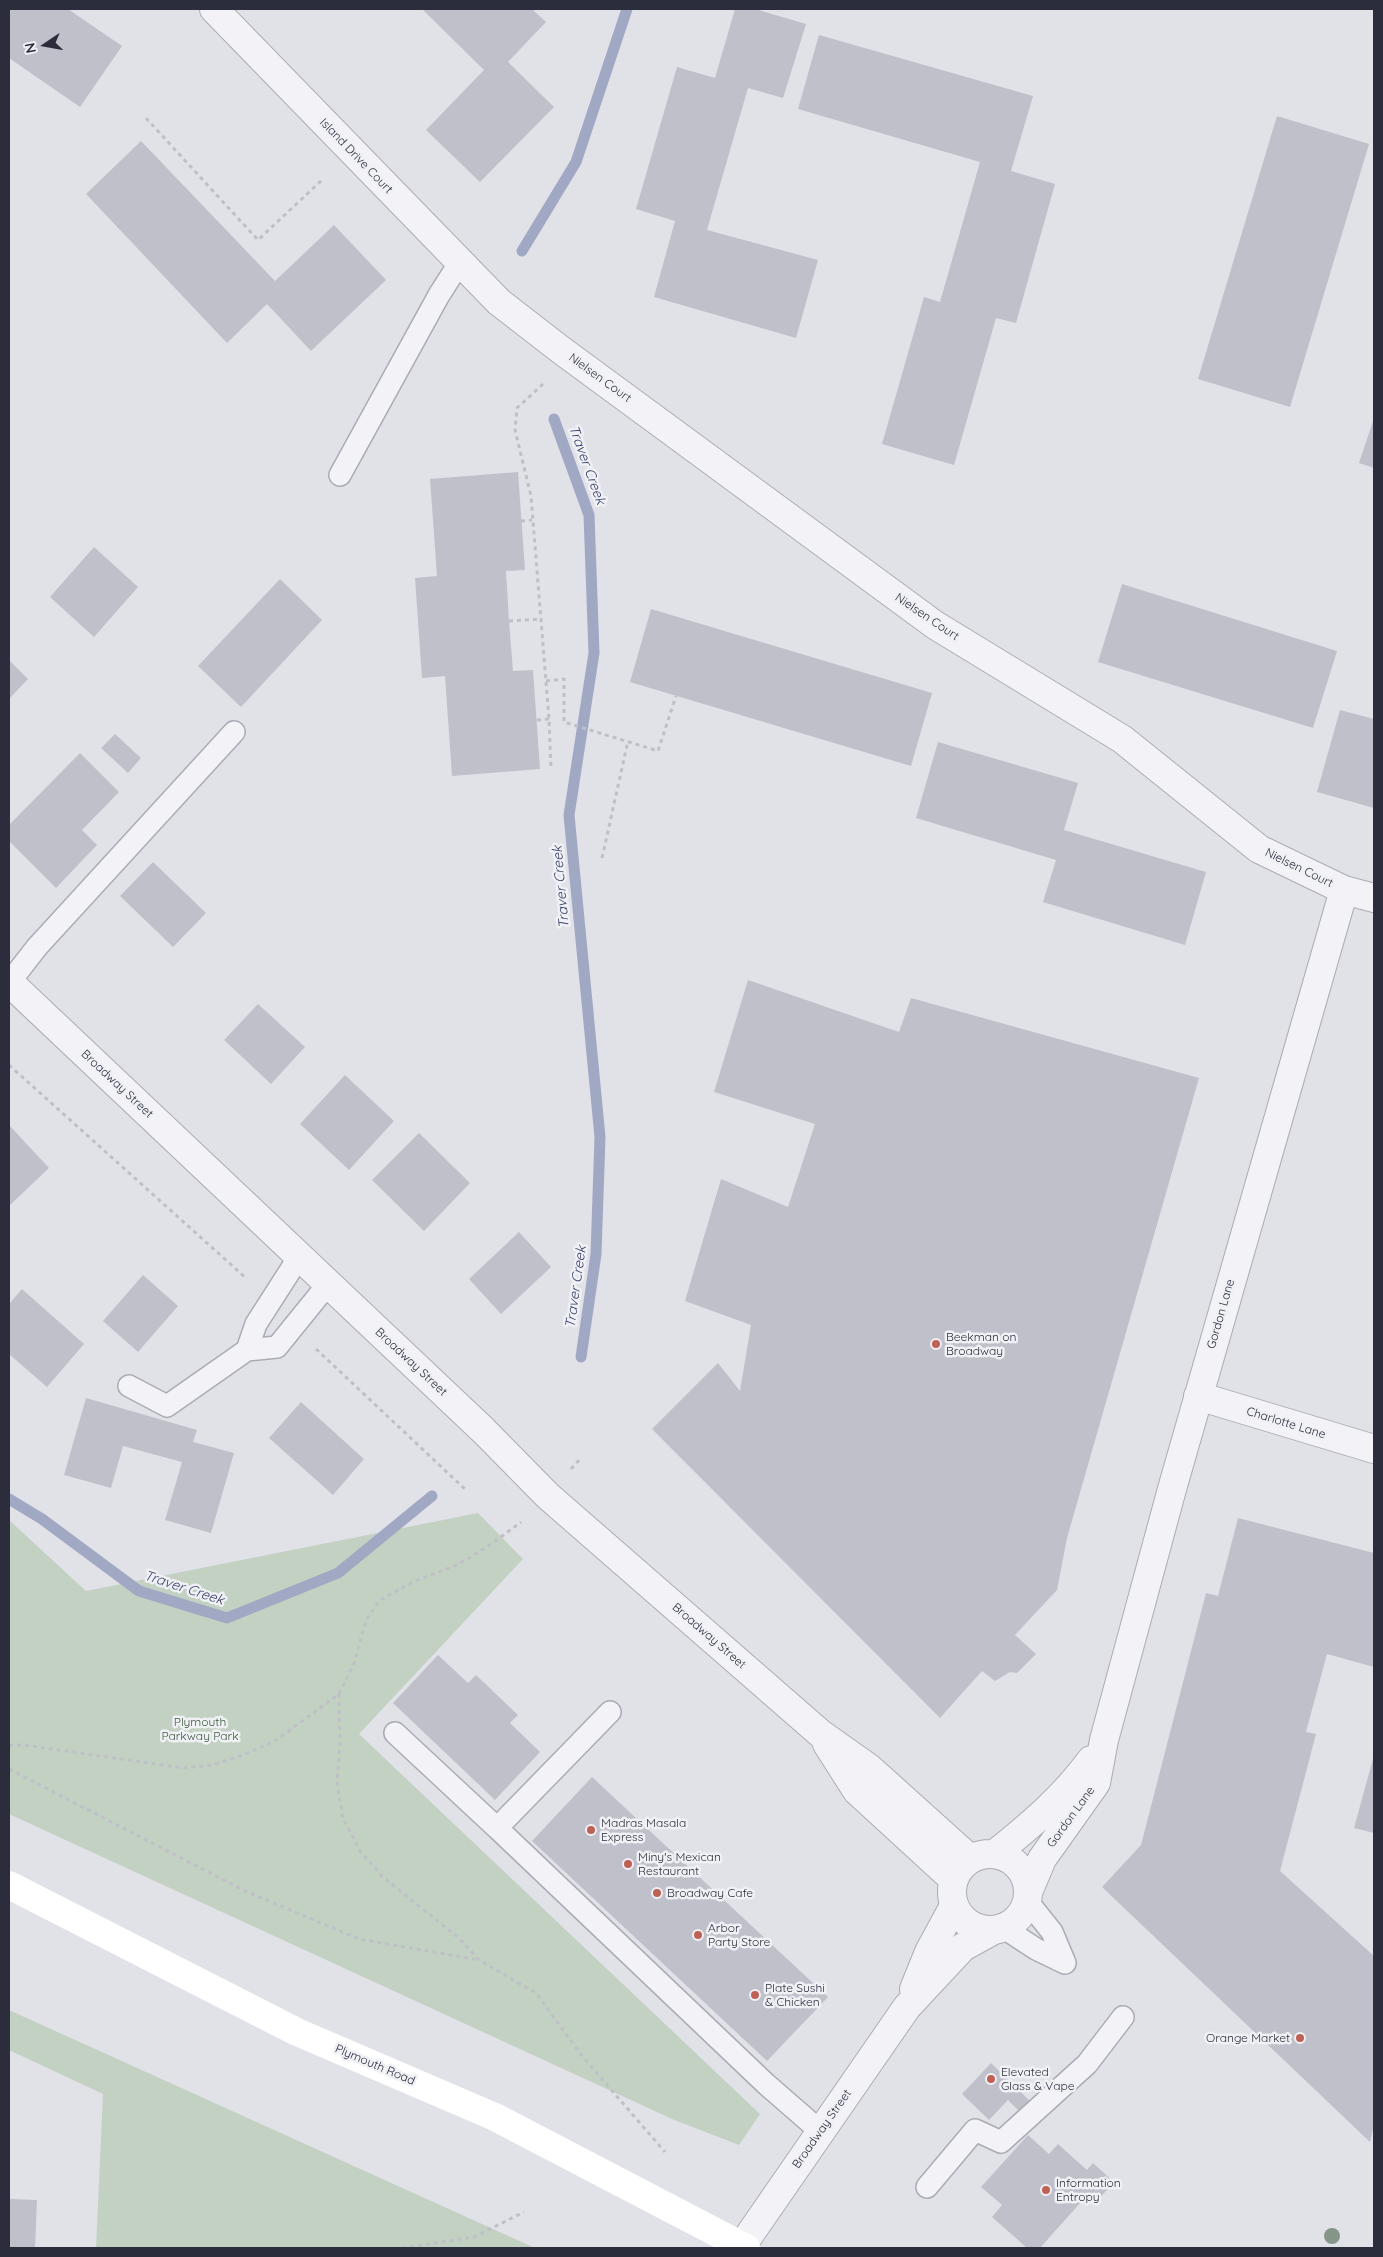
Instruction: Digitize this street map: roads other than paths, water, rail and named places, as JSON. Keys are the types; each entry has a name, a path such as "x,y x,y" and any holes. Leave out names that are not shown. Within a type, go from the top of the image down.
{"main road":[{"name":"Plymouth Road","path":"9,1885 298,2032 495,2117 743,2247"}],"street":[{"name":"Island Drive Court","path":"214,9 499,302"},
{"name":"Nielsen Court","path":"499,302 561,350 935,625 1122,739 1259,849 1344,890 1374,898"},
{"name":"Gordon Lane","path":"1029,1896 1042,1859 1096,1783 1104,1740 1198,1396 1344,890"},
{"name":"Broadway Street","path":"9,983 483,1430 548,1496 820,1734 857,1791 959,1881 906,2007"},
{"name":"Charlotte Lane","path":"1198,1396 1374,1449"},
{"name":"Gordon Lane","path":"996,1854 1044,1814 1079,1776 1104,1740"},
{"path":"983,1854 996,1854 1008,1858 1019,1865 1026,1877 1029,1896 1023,1913 1015,1922 998,1930 981,1929 969,1924 959,1881 983,1854"},
{"name":"Broadway Street","path":"743,2247 906,2007 963,1947 998,1930"}],"lane":[{"path":"340,475 439,295 460,262"},
{"path":"9,983 38,947 234,732"},
{"path":"247,1350 256,1324 299,1257"},
{"path":"130,1386 167,1406 247,1350 276,1347 328,1284"},
{"path":"497,1828 610,1712"},
{"path":"395,1733 766,2084 820,2131"},
{"path":"998,1930 1065,1963 1052,1932 1029,1896"},
{"path":"927,2187 975,2130 1001,2142 1087,2064 1123,2017"}],"waterway":[{"name":"Traver Creek","path":"522,251 576,162 627,9"},
{"name":"Traver Creek","path":"554,419 589,515 594,653 569,815 600,1137 596,1254 581,1357"},
{"name":"Traver Creek","path":"9,1499 42,1519 139,1591 227,1618 338,1573 432,1496"}],"place":[{"name":"Beekman on Broadway","path":"936,1344"},
{"name":"Madras Masala Express","path":"591,1830"},
{"name":"Miny's Mexican Restaurant","path":"628,1864"},
{"name":"Broadway Cafe","path":"657,1893"},
{"name":"Arbor Party Store","path":"698,1935"},
{"name":"Plate Sushi & Chicken","path":"755,1995"},
{"name":"Orange Market","path":"1300,2038"},
{"name":"Elevated Glass & Vape","path":"991,2079"},
{"name":"Information Entropy","path":"1046,2190"}],"park label":[{"name":"Plymouth Parkway Park","path":"200,1729"}]}
